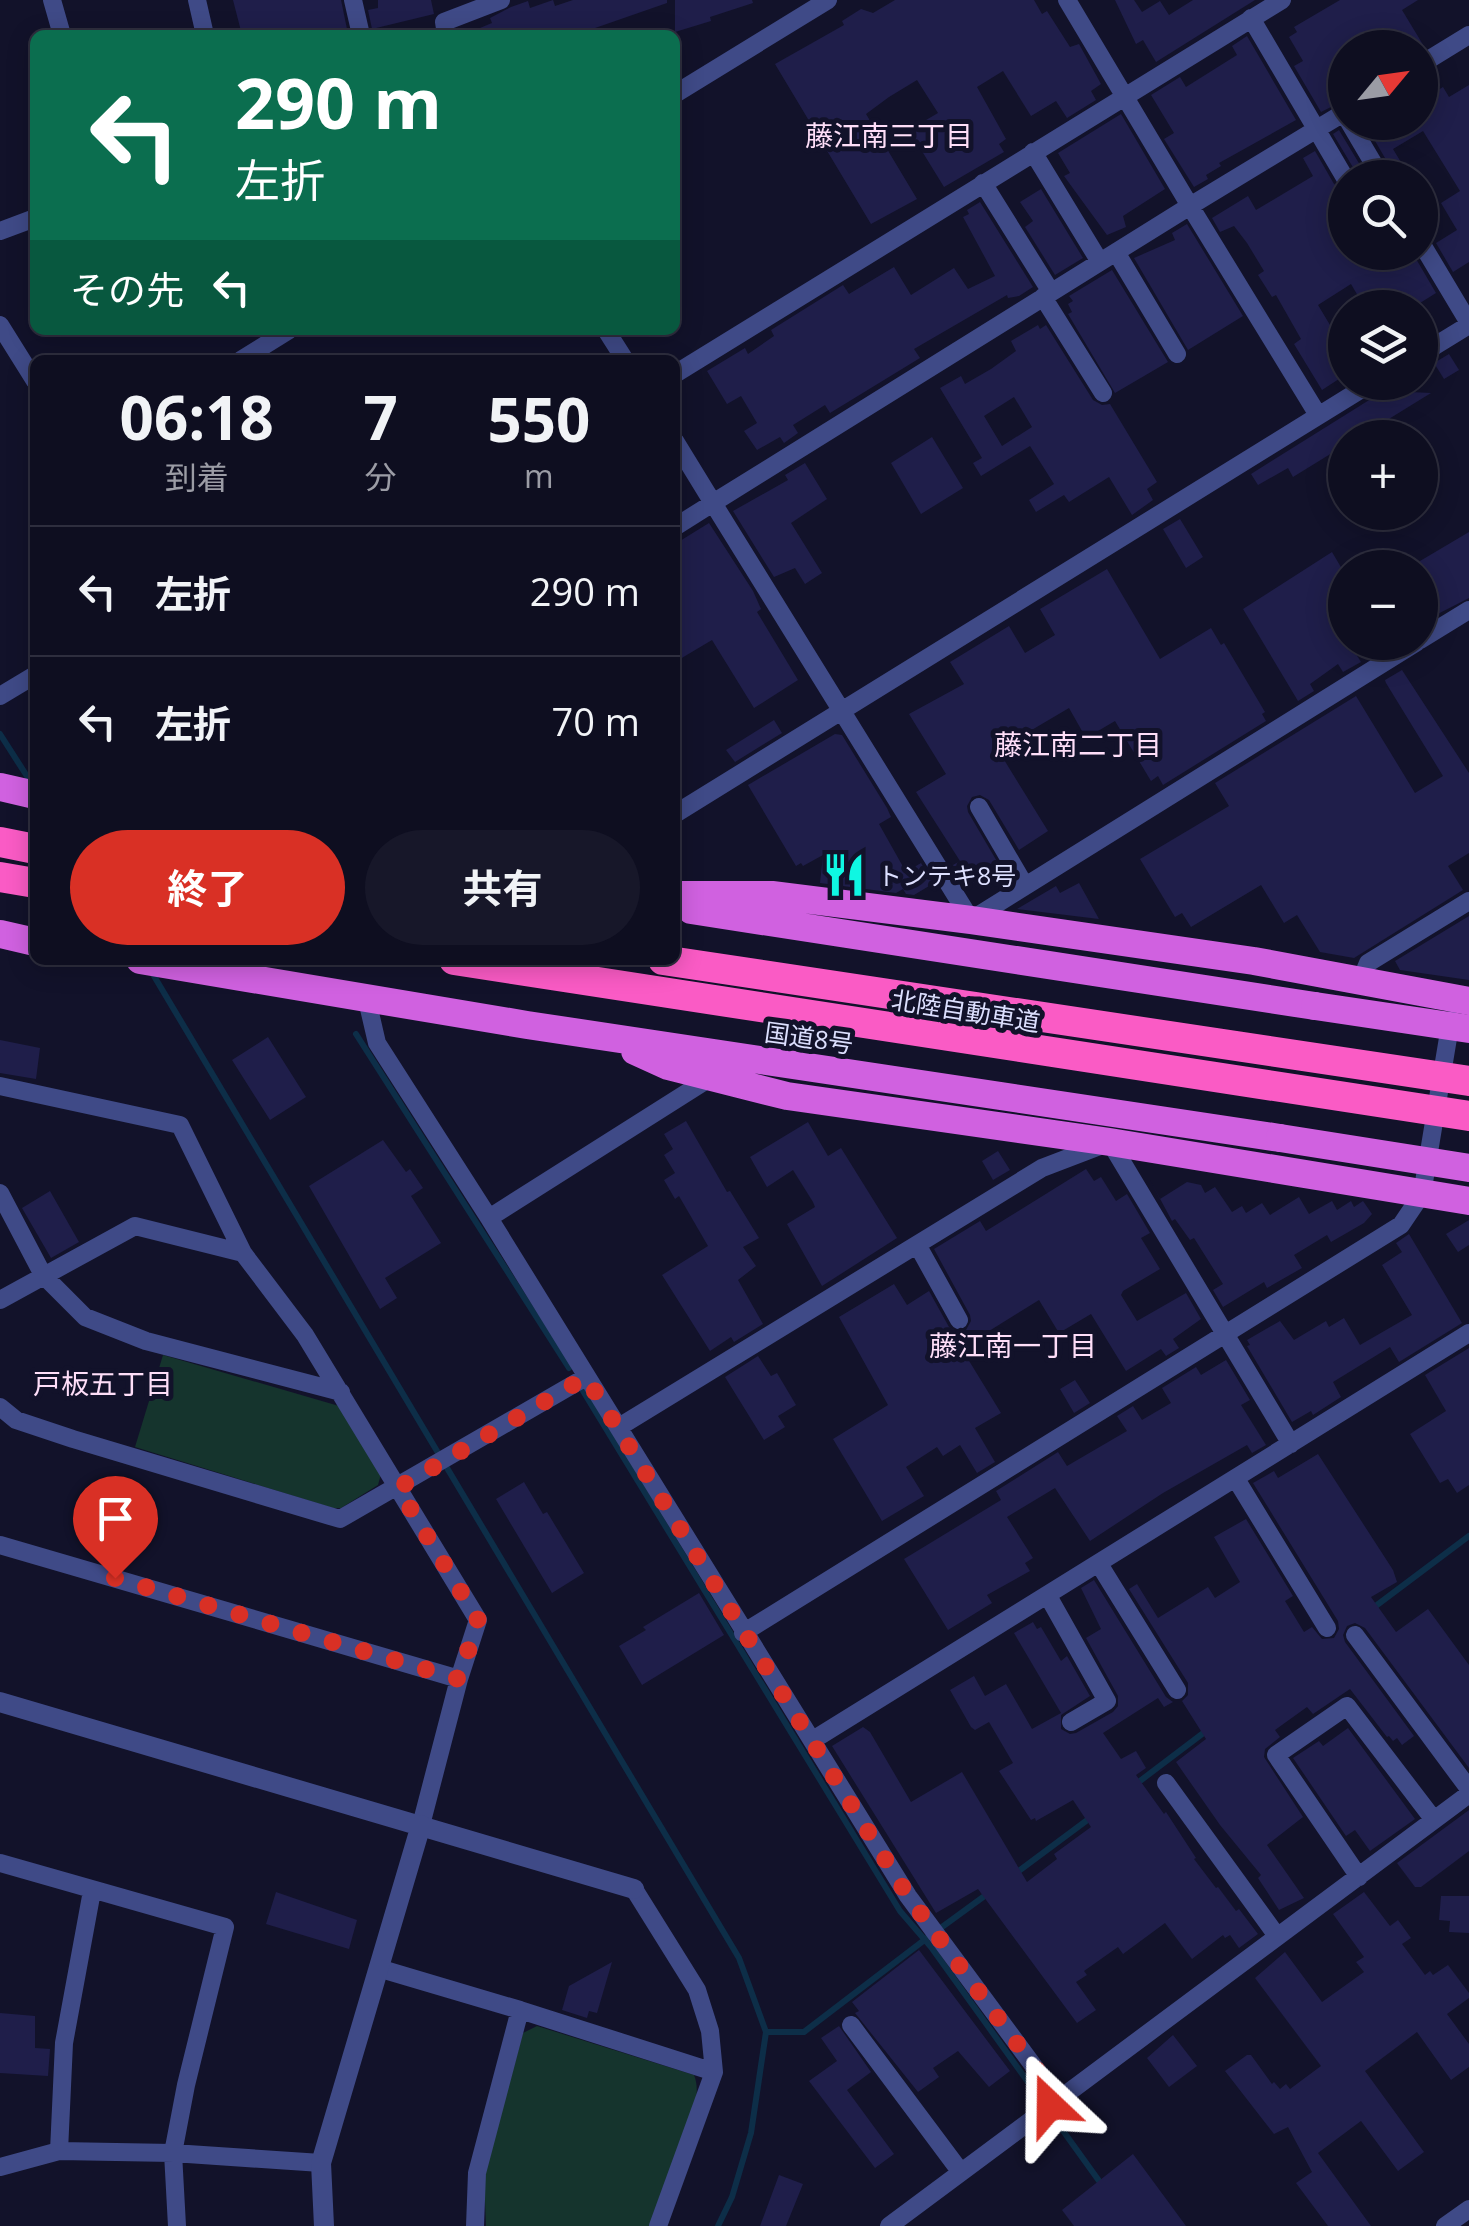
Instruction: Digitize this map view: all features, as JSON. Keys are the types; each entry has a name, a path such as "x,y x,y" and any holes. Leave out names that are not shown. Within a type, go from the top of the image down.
{"highway":[{"path":"0,787 30,794"},
{"path":"0,842 30,848"},
{"path":"0,876 30,883"},
{"path":"680,876 736,883 772,895"},
{"path":"680,895 772,895 970,920 1254,961 1462,1000"},
{"path":"680,909 1469,1029"},
{"path":"0,934 30,941"},
{"name":"北陸自動車道","path":"680,963 1469,1081"},
{"name":"国道8号","path":"171,965 367,1000 1469,1168"},
{"name":"北陸自動車道","path":"487,965 1469,1116"},
{"path":"606,1037 668,1066 787,1096 1110,1142 1469,1201"}],"street":[{"path":"52,0 61,30"},
{"path":"197,0 204,30"},
{"path":"352,0 361,30"},
{"path":"445,30 444,22 502,0"},
{"path":"680,91 828,0"},
{"path":"1067,0 1318,415"},
{"path":"680,371 1282,0"},
{"path":"1252,18 1335,160"},
{"path":"1438,54 1469,35"},
{"path":"680,523 1328,124"},
{"path":"1032,152 1177,354"},
{"path":"983,183 1103,393"},
{"path":"0,231 30,220"},
{"path":"1437,270 1469,324 1438,343"},
{"path":"0,324 30,373"},
{"path":"248,355 281,335"},
{"path":"680,811 1343,400"},
{"path":"680,449 970,920 1389,660"},
{"path":"1438,629 1469,610"},
{"path":"0,696 30,678"},
{"path":"979,807 1024,884"},
{"path":"1362,980 1368,963 1469,901"},
{"path":"367,1000 376,1043 489,1218 908,1896 1050,2105"},
{"path":"743,1633 1401,1225 1422,1194 1462,1000"},
{"path":"489,1218 710,1078"},
{"path":"0,1086 180,1125 243,1253 305,1335 478,1620 321,2164 324,2226"},
{"path":"619,1428 1042,1168 1110,1142 1291,1444"},
{"path":"0,1192 43,1275 84,1317 146,1341 340,1392"},
{"path":"0,1300 135,1226 243,1253"},
{"path":"918,1246 959,1320"},
{"path":"813,1740 1469,1334"},
{"path":"0,1407 16,1420 72,1439 340,1519 586,1377"},
{"path":"1236,1478 1328,1628"},
{"path":"0,1544 459,1679"},
{"path":"1099,1564 1176,1690"},
{"path":"1048,1596 1107,1701 1071,1722"},
{"path":"889,2226 1359,1878 1469,1791 1356,1636"},
{"path":"0,1702 634,1890 697,1990 710,2032 714,2072 658,2226"},
{"path":"1359,1878 1276,1755 1347,1706 1434,1820"},
{"path":"1166,1783 1278,1936"},
{"path":"0,1862 225,1926 173,2154 177,2226"},
{"path":"58,2152 64,2043 92,1891"},
{"path":"378,1968 714,2072"},
{"path":"476,2226 476,2174 520,2010"},
{"path":"850,2026 960,2171"},
{"path":"0,2167 58,2152 173,2154 321,2164"},
{"path":"1445,2226 1469,2208"}],"green space":[{"path":"163,1355 339,1406 381,1474 378,1485 341,1508 333,1508 135,1447"},
{"path":"537,2026 694,2075 697,2089 690,2128 652,2226 486,2226 484,2174 523,2033"}],"building":[{"path":"233,0 341,0 347,29 343,30 241,30"},
{"path":"378,0 431,0 434,14 372,29 368,10 378,8"},
{"path":"553,0 555,6 573,0 667,0 589,30 475,30 492,23 490,18 511,7 528,1 530,8"},
{"path":"675,0 752,0 753,3 710,17 711,21 675,30"},
{"path":"895,0 1034,0 1042,14 1047,11 1070,47 1079,44 1101,84 1091,91 1096,100 1067,118 1056,101 1031,116 1003,71 977,87 1006,139 999,144 1004,152 944,187 909,130 938,113 917,80 889,97 866,114 917,199 871,224 775,64 844,25 842,21 861,9 873,13"},
{"path":"1115,0 1134,0 1142,12 1160,1 1169,15 1193,0 1255,0 1156,62 1143,40 1136,44"},
{"path":"1340,0 1418,0 1402,10 1414,30 1328,30 1328,108 1321,112 1294,66 1303,61 1289,37 1297,32 1294,27"},
{"path":"1247,36 1296,120 1219,163 1221,166 1206,175 1208,179 1194,187 1164,139 1174,133 1151,95 1180,77 1186,87 1237,55 1232,46"},
{"path":"1469,85 1469,262 1453,272 1438,242 1457,230 1441,203 1460,191 1429,140 1438,140 1438,90 1443,87 1449,97"},
{"path":"1121,114 1165,189 1123,216 1126,227 1107,235 1064,176 1070,173 1058,153"},
{"path":"1337,140 1345,140 1357,160 1349,160"},
{"path":"1374,140 1408,140 1393,149 1400,160 1386,160"},
{"path":"1315,151 1328,174 1328,270 1423,270 1434,290 1354,290 1351,284 1342,290 1328,290 1328,299 1318,305 1328,322 1328,386 1322,390 1294,344 1301,339 1276,295 1272,297 1258,275 1264,271 1247,243 1234,226 1220,232 1212,218 1248,196 1256,210 1313,176 1303,158"},
{"path":"1041,189 1083,258 1055,275 1025,227 1033,221 1020,202"},
{"path":"980,202 1033,287 1019,296 1007,295 914,349 920,358 830,413 825,405 793,425 798,433 784,443 780,437 757,450 744,431 757,423 741,396 727,404 707,371 745,348 748,354 774,336 771,330 843,285 849,294 894,267 911,295 954,268 968,289 995,276 963,217"},
{"path":"1187,224 1243,316 1188,350 1134,258 1175,240 1172,233"},
{"path":"1112,270 1168,362 1115,393 1068,314 1072,312 1068,304 1073,301 1069,296"},
{"path":"1038,325 1040,329 1046,325 1093,400 1110,404 1157,482 1147,489 1153,500 1132,515 1109,477 1069,502 1064,495 1036,512 1029,500 1054,484 1030,446 981,476 973,463 982,458 940,388 961,376 965,384 991,369 1016,351 1011,341","holes":["1014,397 1032,427 1002,446 984,416"]},
{"path":"1449,354 1459,370 1444,379 1438,361"},
{"path":"1369,400 1420,400 1387,420 1337,420"},
{"path":"1328,426 1328,455 1293,477 1288,468 1258,485 1251,474"},
{"path":"932,437 963,488 921,514 891,463"},
{"path":"805,463 827,499 791,523 822,573 805,584 795,568 774,577 733,511 788,480 785,475"},
{"path":"1180,519 1203,557 1186,568 1163,529"},
{"path":"709,523 753,591 761,609 757,612 798,680 754,708 712,640 680,659 680,541"},
{"path":"1469,532 1469,598 1438,614 1438,550"},
{"path":"1328,555 1328,660 1361,662 1343,672 1338,664 1310,684 1314,691 1298,701 1243,609"},
{"path":"1107,569 1160,659 1211,628 1265,712 1262,714 1266,721 1163,785 1158,776 1151,781 1115,721 1086,738 1069,708 998,750 1048,831 1019,850 989,800 980,795 972,797 968,812 1002,870 975,885 972,880 964,884 953,865 960,861 916,792 946,774 909,714 964,684 950,662 1009,626 1025,653 1055,635 1040,609"},
{"path":"1402,670 1469,773 1469,853 1448,866 1463,890 1354,958 1320,952 1297,915 1284,923 1261,885 1191,927 1182,913 1175,917 1140,859 1229,806 1215,783 1356,696 1415,793 1443,776 1386,683"},
{"path":"774,720 782,733 735,762 726,750"},
{"path":"835,734 842,735 887,808 891,817 879,824 906,872 921,863 934,883 914,895 903,889 896,893 820,883 823,855 796,866 748,785"},
{"path":"1079,883 1099,919 1017,909 1056,886 1060,893"},
{"path":"1469,916 1469,980 1400,970 1395,961"},
{"path":"268,1037 306,1097 270,1120 232,1060"},
{"path":"0,1040 40,1048 36,1079 0,1073"},
{"path":"686,1121 759,1238 743,1247 756,1266 738,1280 763,1324 710,1351 662,1275 708,1246 679,1196 675,1199 664,1180 675,1173 664,1155 673,1149 664,1134"},
{"path":"808,1122 828,1156 841,1148 897,1238 822,1286 787,1224 815,1207 813,1202 793,1170 767,1187 750,1157"},
{"path":"383,1140 423,1188 411,1196 441,1243 385,1278 397,1298 380,1309 309,1186"},
{"path":"998,1151 1010,1170 993,1180 982,1161"},
{"path":"1086,1169 1094,1181 1101,1177 1116,1201 1127,1194 1150,1233 1141,1238 1160,1269 1121,1295 1137,1321 1186,1293 1201,1319 1173,1339 1179,1348 1166,1356 1161,1349 1126,1371 1091,1314 1059,1333 1039,1300 981,1336 963,1351 1001,1413 975,1428 995,1462 977,1473 960,1445 943,1456 937,1447 906,1467 924,1496 882,1521 833,1439 888,1405 839,1317 894,1284 907,1305 929,1291 949,1327 958,1332 966,1330 970,1315 934,1249 980,1221 986,1231"},
{"path":"1187,1182 1201,1185 1205,1193 1215,1187 1232,1212 1242,1206 1246,1213 1262,1203 1270,1215 1299,1197 1309,1214 1332,1201 1337,1210 1351,1201 1354,1207 1363,1201 1372,1214 1331,1242 1327,1235 1294,1255 1302,1268 1267,1288 1264,1282 1223,1307 1213,1290 1223,1284 1194,1238 1190,1240 1175,1219 1172,1221 1160,1199"},
{"path":"50,1191 79,1242 51,1258 22,1208"},
{"path":"1469,1220 1469,1245 1458,1252 1446,1234"},
{"path":"1409,1234 1462,1323 1399,1362 1390,1347 1333,1382 1341,1397 1313,1415 1311,1411 1292,1422 1247,1340 1280,1321 1294,1340 1326,1321 1329,1327 1344,1318 1360,1345 1412,1315 1382,1265 1402,1252 1396,1243"},
{"path":"1469,1348 1469,1485 1457,1493 1448,1479 1440,1483 1410,1434 1446,1411 1425,1375"},
{"path":"758,1356 771,1376 777,1373 796,1405 778,1416 785,1427 764,1440 725,1377"},
{"path":"1226,1360 1250,1400 1241,1405 1266,1445 1252,1453 1247,1445 1090,1541 1055,1488 1007,1517 1033,1558 1025,1563 1030,1571 987,1595 992,1603 948,1630 904,1559 1001,1500 996,1491 1058,1452 1067,1466 1127,1431 1117,1416 1133,1406 1142,1420 1171,1403 1162,1388 1196,1367 1201,1375"},
{"path":"1075,1380 1090,1403 1074,1413 1060,1389"},
{"path":"1318,1454 1393,1570 1397,1582 1371,1597 1396,1632 1428,1609 1469,1665 1469,1768 1365,1628 1355,1623 1347,1626 1345,1642 1414,1736 1402,1745 1397,1738 1393,1741 1387,1737 1350,1689 1313,1714 1307,1707 1275,1730 1280,1737 1265,1749 1264,1757 1303,1817 1267,1845 1304,1898 1279,1910 1258,1878 1261,1875 1176,1762 1206,1739 1182,1701 1188,1695 1188,1683 1129,1589 1137,1584 1158,1618 1208,1587 1215,1598 1240,1582 1214,1537 1246,1519 1293,1596 1285,1601 1304,1632 1312,1627 1322,1639 1334,1638 1338,1621 1253,1483 1274,1471 1278,1478"},
{"path":"524,1482 584,1573 552,1593 496,1499"},
{"path":"1094,1580 1166,1697 1173,1702 1164,1707 1158,1698 1103,1733 1121,1759 1136,1751 1146,1768 1136,1775 1166,1812 1216,1888 1258,1934 1239,1948 1230,1935 1223,1935 1192,1959 1165,1923 1123,1954 1118,1947 1084,1971 1087,1975 1076,1982 1096,2010 1077,2023 978,1889 936,1913 832,1746 863,1727 870,1732 911,1802 962,1772 1027,1882 1057,1859 1054,1854 1091,1827 1073,1800 1036,1821 1031,1820 999,1771 1013,1763 989,1722 975,1730 971,1727 950,1690 974,1676 985,1696 1006,1684 1032,1729 1061,1713 1014,1633 1033,1622 1037,1629 1041,1627 1061,1661 1067,1656 1090,1696 1061,1715 1061,1729 1076,1733 1113,1712 1118,1696 1086,1638 1101,1629 1081,1588"},
{"path":"699,1593 724,1635 642,1685 619,1646"},
{"path":"1348,1728 1415,1819 1370,1851 1355,1830 1346,1836 1293,1758 1319,1741 1323,1746"},
{"path":"1469,1810 1469,1851 1421,1887 1415,1887 1397,1863"},
{"path":"276,1892 357,1920 349,1949 266,1924"},
{"path":"1364,1892 1390,1926 1398,1920 1411,1938 1402,1944 1425,1975 1430,1971 1433,1975 1448,1965 1469,1993 1469,1998 1447,2014 1469,2044 1469,2067 1451,2080 1417,2032 1365,2071 1424,2152 1398,2171 1361,2121 1318,2153 1371,2226 1328,2226 1296,2183 1312,2172 1288,2127 1274,2134 1225,2071 1251,2055 1272,2084 1280,2089 1286,2084 1290,2089 1321,2066 1255,1978 1285,1952 1322,2002 1364,1972 1356,1962 1364,1957 1333,1914"},
{"path":"1441,1896 1469,1896 1469,1933 1449,1932 1450,1921 1439,1920"},
{"path":"919,1950 1010,2071 989,2087 958,2051 933,2068 939,2077 918,2092 855,2013 859,2011 852,2002"},
{"path":"612,1962 597,2013 589,2011 587,2018 562,2010 569,1986"},
{"path":"0,2013 35,2016 35,2048 50,2049 48,2076 0,2073"},
{"path":"839,2026 871,2072 847,2090 894,2154 875,2168 809,2081 837,2061 821,2038"},
{"path":"1173,2035 1197,2066 1169,2087 1147,2058"},
{"path":"1133,2154 1186,2226 1074,2226 1062,2210"},
{"path":"779,2175 803,2184 786,2226 760,2226"}],"waterway":[{"path":"0,734 30,781"},
{"path":"151,971 739,1958 766,2032 751,2133 732,2197 718,2226"},
{"path":"356,1034 569,1368"},
{"path":"583,1391 900,1911 931,1947 1102,2185"},
{"path":"1373,1608 1469,1536"},
{"path":"1136,1784 1206,1731"},
{"path":"1016,1873 1090,1818"},
{"path":"942,1927 990,1892"},
{"path":"766,2032 804,2032 927,1938"}],"place":[{"name":"トンテキ8号","path":"844,875"}],"district":[{"name":"藤江南三丁目","path":"889,135"},
{"name":"藤江南二丁目","path":"1078,744"},
{"name":"藤江南一丁目","path":"1013,1345"},
{"name":"戸板五丁目","path":"103,1383"}],"route":[{"path":"115,1578 459,1679 478,1620 398,1488 586,1377 908,1896 1058,2099 1050,2105"}]}
